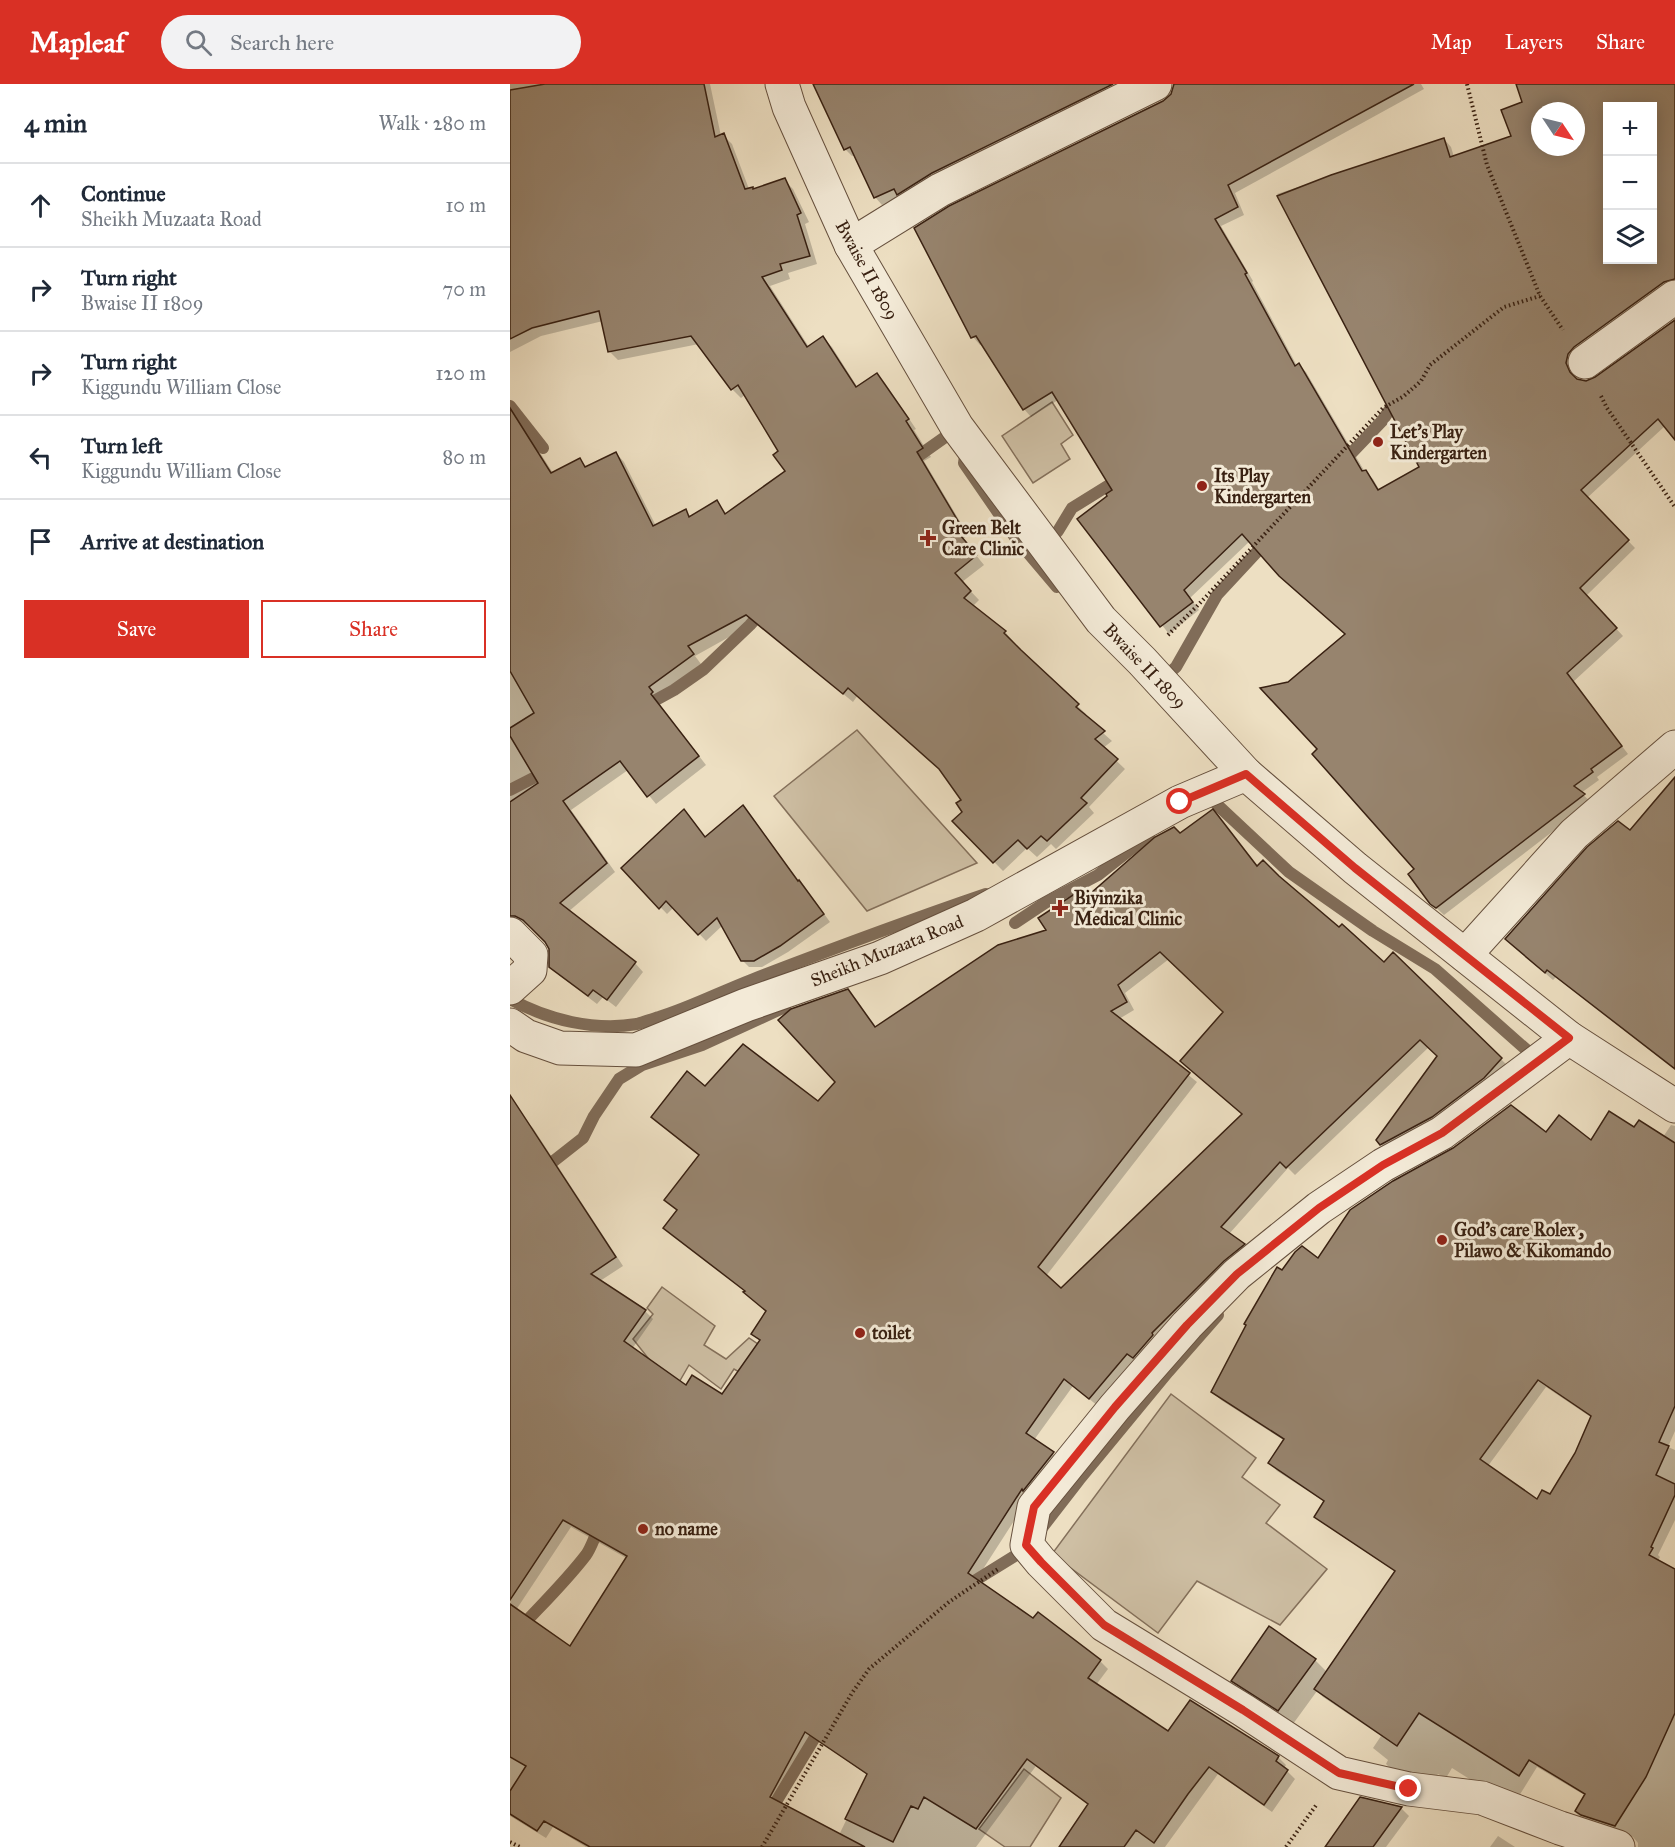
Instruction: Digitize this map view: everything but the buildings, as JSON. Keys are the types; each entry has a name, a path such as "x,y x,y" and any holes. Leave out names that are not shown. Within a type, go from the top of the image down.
{"street":[{"name":"Bwaise II 1809","path":"782,84 789,107 851,245 957,427 1101,620 1246,774 1355,868 1569,1038 1675,1106"},
{"path":"851,245 940,190 1155,84"},
{"path":"1585,362 1675,297"},
{"path":"1465,955 1574,834 1675,747"},
{"name":"Sheikh Muzaata Road","path":"510,1025 526,1036 560,1048 636,1050 746,1005 880,958 976,915 1180,802 1246,774"},
{"path":"510,934 531,955 530,970 510,988"},
{"path":"1569,1038 1442,1133 1383,1165 1319,1208 1237,1274 1187,1325 1115,1407 1034,1507 1026,1545 1104,1625 1243,1710 1339,1773 1409,1789 1482,1798 1618,1847"}],"path":[{"path":"1467,84 1487,165 1540,296 1585,362 1590,379 1607,408 1675,507"},
{"path":"1142,661 1200,603 1383,408 1404,396 1421,381 1430,365 1504,307 1540,296"},
{"path":"762,1847 852,1693 870,1668 949,1602 1029,1548"},
{"path":"1286,1847 1339,1773"},
{"path":"510,1842 520,1847"}],"shaded area":[{"path":"1052,402 1073,435 1061,444 1070,459 1033,483 1002,436"},
{"path":"857,730 977,863 867,911 774,796"},
{"path":"662,1287 715,1326 704,1345 726,1359 749,1338 783,1361 775,1392 734,1369 721,1389 689,1365 674,1391 633,1339 653,1314 647,1308"},
{"path":"1171,1394 1256,1458 1242,1477 1280,1505 1266,1523 1327,1569 1280,1625 1197,1581 1158,1633 1052,1554"},
{"path":"1024,1769 1061,1798 1030,1847 1005,1847 979,1829"}],"waterway":[{"path":"1340,465 1382,421 1397,399"},
{"path":"510,406 543,448"},
{"path":"907,464 948,435"},
{"path":"965,456 964,463 1017,540 1057,587"},
{"path":"1046,543 1058,531 1072,508 1122,477"},
{"path":"1161,680 1176,667 1217,595 1268,540"},
{"path":"643,707 674,690 704,669 764,609"},
{"path":"510,790 547,771"},
{"path":"1205,802 1211,799 1289,872 1373,931 1435,969 1538,1060"},
{"path":"1015,923 1045,903 1098,875 1149,835"},
{"path":"510,999 540,1013 572,1022 604,1026 637,1024 683,1009 751,980 986,894"},
{"path":"541,1171 583,1138 594,1116 619,1079 642,1065 702,1045 785,1007"},
{"path":"1038,1533 1168,1372 1218,1315"},
{"path":"510,1639 577,1566 588,1552 598,1530"},
{"path":"963,1588 1021,1552"},
{"path":"768,1815 823,1724"}],"place":[{"name":"Let's Play Kindergarten","path":"1378,442"},
{"name":"Its Play Kindergarten","path":"1202,486"},
{"name":"Green Belt Care Clinic","path":"928,538"},
{"name":"Biyinzika Medical Clinic","path":"1060,908"},
{"name":"God's care Rolex , Pilawo & Kikomando","path":"1442,1240"},
{"name":"toilet","path":"860,1333"},
{"name":"no name","path":"643,1529"}],"route":[{"path":"1180,802 1246,774 1355,868 1569,1038 1442,1133 1383,1165 1319,1208 1237,1274 1187,1325 1115,1407 1034,1507 1026,1545 1104,1625 1243,1710 1339,1773 1409,1789"}]}
